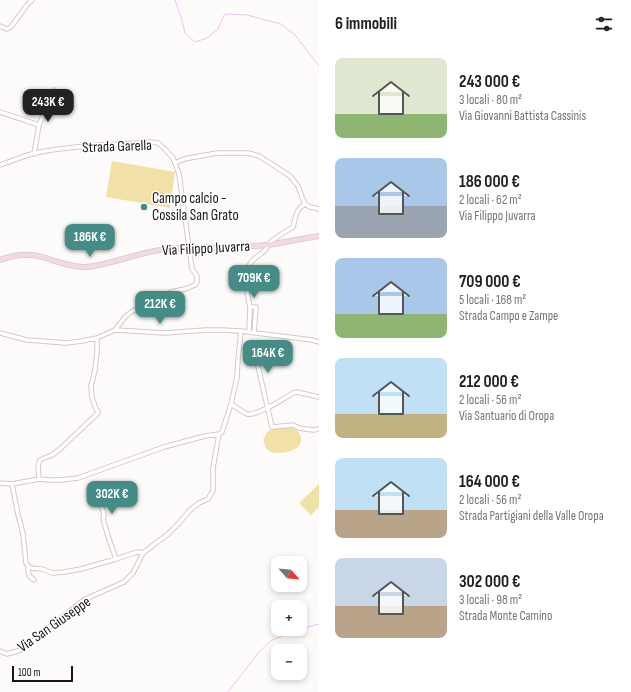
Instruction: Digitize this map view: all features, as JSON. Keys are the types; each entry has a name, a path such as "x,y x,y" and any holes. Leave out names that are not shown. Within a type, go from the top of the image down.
{"main road":[{"name":"Via Filippo Juvarra","path":"0,260 26,254 69,265 84,267 104,264 151,251 168,248 268,245 319,236"}],"street":[{"path":"0,26 7,29 11,27 32,0"},
{"path":"34,154 39,125 54,90"},
{"path":"0,112 39,125"},
{"name":"Strada Garella","path":"0,165 34,154 70,148 150,142 158,143 173,158 179,174 192,269 197,276 197,282 195,285 171,292 131,312 115,330"},
{"path":"175,163 184,159 217,153 248,153 259,156 290,176 298,186 304,204 319,209"},
{"path":"249,332 250,307 246,284 246,270 253,260 266,250 268,245 293,227 299,207 304,204"},
{"path":"250,307 256,307 254,333"},
{"path":"0,333 27,340 66,343 97,338 115,330 164,333 206,330 241,331 319,342"},
{"name":"Via San Giuseppe","path":"0,651 7,654 21,650 81,602 124,582 133,573 143,553 168,534 190,510 208,498 213,491 213,468 219,434 222,432 238,377 241,331"},
{"path":"39,479 38,466 40,460 52,455 60,449 98,413 92,398 91,386 95,370 97,338"},
{"path":"252,346 255,353 272,426 293,425 299,428 313,430 319,429"},
{"path":"231,404 246,414 252,414 268,408 293,392 319,397"},
{"path":"0,483 12,484 39,479 62,480 78,478 164,447 219,434"},
{"path":"12,484 23,534 28,573 34,580"},
{"path":"103,488 98,491 108,536 116,559"},
{"path":"28,566 30,568 42,569 53,573 81,569 137,552 143,553"}],"shaded area":[{"path":"112,161 175,172 170,208 106,197"},
{"path":"288,426 298,431 300,434 301,440 298,447 290,451 280,453 271,452 268,450 264,443 267,433 272,429"},
{"path":"319,484 319,507 311,515 299,503"}],"waterway":[{"path":"175,0 185,33 195,42 207,38 218,29 224,15 247,15 281,24 295,35 319,66"},
{"path":"307,627 319,624"},
{"path":"228,692 259,652 272,640 282,636"}],"place":[{"name":"Campo calcio - Cossila San Grato","path":"144,207"}]}
